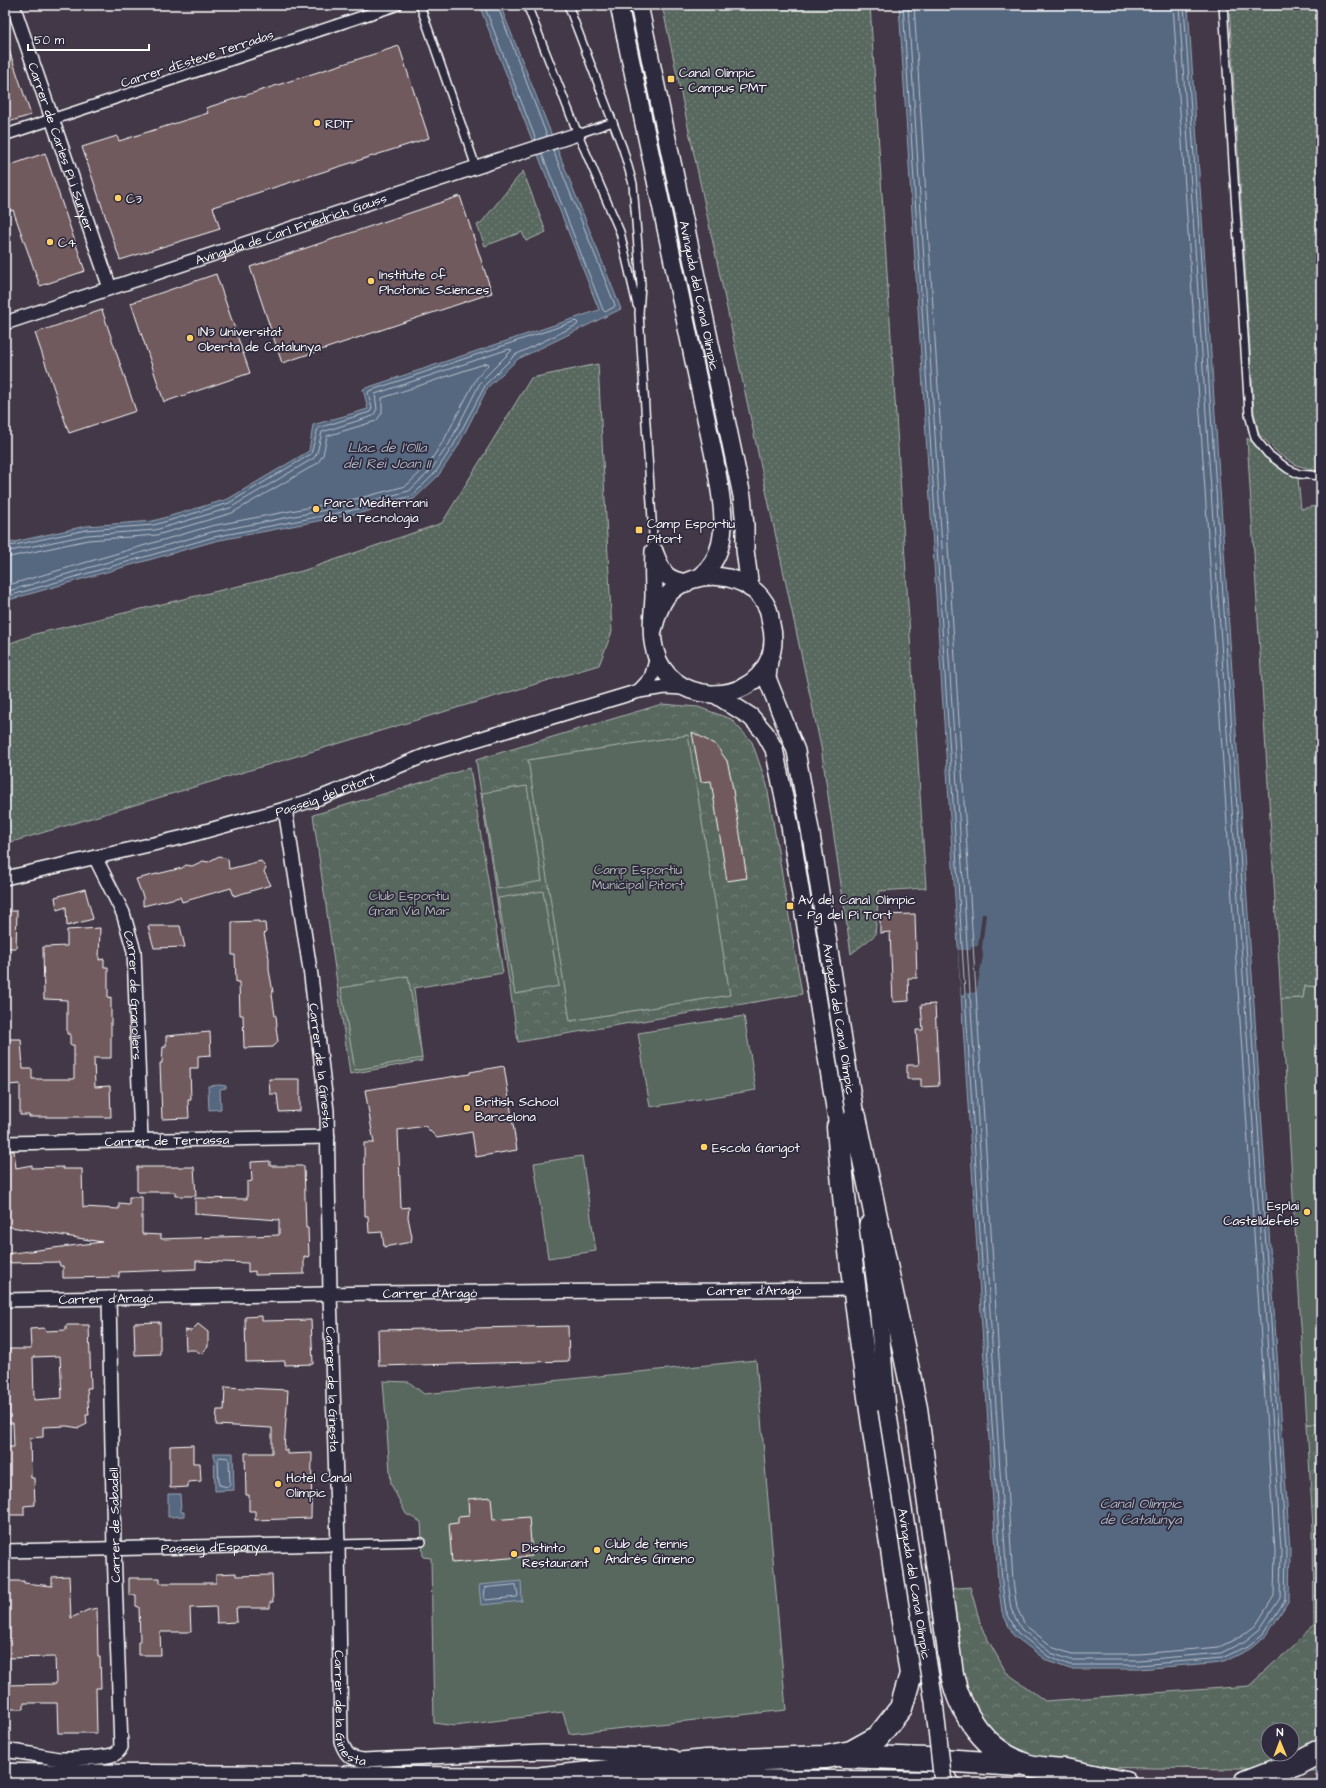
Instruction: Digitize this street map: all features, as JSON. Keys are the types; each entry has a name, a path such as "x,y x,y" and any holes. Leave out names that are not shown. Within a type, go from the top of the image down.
{"highway":[{"path":"836,1755 851,1752 878,1737 901,1708 911,1674 862,1352 843,1197 846,1122"},
{"path":"846,1122 916,1408 954,1686 963,1708 979,1732 992,1746 1008,1757 1027,1766"},
{"path":"1245,1783 1294,1764 1321,1750"},
{"path":"543,1778 705,1761 836,1755 1027,1766 1066,1771 1125,1783"},
{"path":"5,1775 543,1778 948,1783"}],"street":[{"name":"Carrer de Carles Pi i Sunyer","path":"13,5 110,288"},
{"name":"Carrer d'Esteve Terradas","path":"5,135 397,5"},
{"name":"Avinguda del Canal Olímpic","path":"619,5 715,461 723,512 719,548 714,562 694,580"},
{"name":"Avinguda del Canal Olímpic","path":"639,5 742,496 745,526 745,550 750,588"},
{"name":"Avinguda de Carl Friedrich Gauss","path":"5,323 476,166 571,136"},
{"path":"654,551 666,576 675,581 694,580"},
{"path":"653,630 658,611 667,597 677,587 708,575 733,578 756,592 768,609 774,638 769,660 758,678 747,686 733,692 715,694 699,693 684,688 674,682 663,670 655,651 653,630 654,551"},
{"path":"639,691 652,678 657,658"},
{"name":"Avinguda del Canal Olímpic","path":"769,660 767,678 796,751 811,834 846,1122"},
{"name":"Passeig del Pitort","path":"5,878 184,837 285,809 319,798 429,754 639,691 665,687 684,688"},
{"name":"Avinguda del Canal Olímpic","path":"715,694 751,717 765,733 774,750 790,826 877,1293 887,1409 934,1702 943,1783"},
{"name":"Carrer de la Ginesta","path":"285,809 311,976 327,1110 330,1294 338,1544 342,1741 344,1751 352,1758 363,1760 543,1752 661,1755 705,1761"},
{"name":"Carrer de Granollers","path":"95,857 123,913 134,951 141,1141"},
{"name":"Carrer de Terrassa","path":"5,1143 328,1137"},
{"name":"Carrer d'Aragó","path":"5,1300 330,1294 855,1289"},
{"name":"Carrer de Sabadell","path":"5,1751 16,1751 61,1759 112,1755 118,1752 121,1747 114,1549 109,1298"},
{"name":"Passeig d'Espanya","path":"5,1551 338,1544"}],"lane":[{"path":"420,5 476,166"},
{"path":"527,5 571,136 620,232 639,313"},
{"path":"568,5 613,122 628,165 634,191 641,285 639,313 654,551"},
{"path":"1223,5 1249,414 1255,438 1268,454 1288,469 1299,474 1321,476"},
{"path":"571,136 613,122"},
{"name":"Passeig d'Espanya","path":"338,1544 422,1542"}],"green space":[{"path":"662,5 870,5 926,888 879,891 875,935 851,954 821,747"},
{"path":"1229,5 1321,5 1320,472 1296,465 1279,454 1259,434 1254,412"},
{"path":"523,171 546,232 526,241 522,232 485,246 477,225 481,223"},
{"path":"598,364 612,632 599,665 5,844 5,645 35,634 302,571 442,523 531,378"},
{"path":"1247,438 1298,478 1301,509 1321,505 1321,987 1305,986 1303,998 1281,999"},
{"name":"Camp Esportiu Municipal Pitort","path":"662,704 698,707 731,719 752,742 767,785 802,994 518,1042 476,760"},
{"path":"688,735 730,995 570,1021 528,760"},
{"name":"Club Esportiu Gran Via Mar","path":"470,768 503,973 414,988 422,1061 350,1074 313,815"},
{"path":"527,786 542,881 497,889 482,793"},
{"path":"543,891 559,986 515,994 498,898"},
{"path":"408,976 422,1058 355,1070 341,988"},
{"name":"Esplai Castelldefels","path":"1305,986 1321,987 1321,1424 1307,1424 1281,999 1303,998"},
{"path":"744,1016 756,1090 650,1107 638,1033"},
{"path":"582,1156 596,1251 548,1258 534,1163"},
{"name":"Club de tennis Andrés Gimeno","path":"756,1360 786,1710 569,1734 563,1712 455,1726 434,1723 431,1558 423,1557 421,1522 406,1514 391,1484 383,1381 409,1382 424,1394"},
{"path":"1307,1424 1321,1424 1321,1770 1066,1767 1018,1758 967,1704 946,1589 970,1587 982,1629 1006,1672 1045,1701 1249,1686 1314,1626 1313,1528"}],"water":[{"name":"Llac de l'Olla del Rei Joan II","path":"479,5 500,5 621,309 518,359 488,387 457,448 438,476 414,499 364,512 215,541 5,601 5,544 86,526 153,521 228,499 309,451 313,425 368,409 363,389 599,310"},
{"name":"Canal Olimpic de Catalunya","path":"899,5 1188,5 1290,1550 1289,1600 1267,1635 1250,1649 1224,1662 1139,1669 1070,1669 1047,1661 1013,1635 1002,1612 998,1583"},
{"path":"208,1086 226,1086 226,1088 220,1089 221,1109 209,1110"},
{"path":"214,1453 233,1453 234,1490 215,1491"},
{"path":"168,1494 180,1494 181,1512 184,1512 184,1516 168,1517"},
{"path":"521,1581 522,1601 481,1605 479,1585"}],"pier":[{"path":"982,914 986,914 982,947 983,956 976,992 961,994 958,950 971,950 971,947 978,946"}],"building":[{"path":"5,44 7,44 31,115 5,123"},
{"path":"399,46 429,138 213,207 220,229 120,260 82,147 117,136 119,141 208,113 206,108"},
{"name":"C4","path":"45,153 85,271 40,286 13,210 5,213 5,167"},
{"name":"Institute of Photonic Sciences","path":"460,196 492,293 282,363 250,267"},
{"name":"IN3 Universitat Oberta de Catalunya","path":"216,274 250,373 164,402 131,303"},
{"path":"102,310 136,411 69,433 35,333"},
{"path":"692,732 716,745 727,761 747,878 727,881 711,781 701,782"},
{"path":"219,856 228,859 229,869 261,861 266,869 264,872 271,885 234,896 231,888 182,902 180,897 143,906 143,897 136,879 182,868 186,865 192,866 203,861 208,862"},
{"path":"85,889 93,919 67,926 66,907 57,910 55,897"},
{"path":"5,911 17,911 16,948 5,948"},
{"path":"915,914 917,978 908,978 909,1001 893,1002 890,932 880,933 880,915"},
{"path":"259,921 259,923 265,923 266,932 264,934 269,958 269,970 276,1016 278,1042 273,1047 244,1048 243,1015 240,1015 239,982 236,982 235,955 232,955 232,922"},
{"path":"148,926 180,926 185,947 154,948"},
{"path":"100,928 99,960 104,959 104,967 108,967 108,998 111,997 111,1058 94,1058 95,1087 110,1086 111,1117 29,1117 29,1115 20,1115 20,1084 9,1085 9,1078 5,1078 5,1039 21,1039 23,1069 32,1069 32,1079 74,1079 74,1045 70,1045 70,1034 67,1034 67,1000 44,999 43,947 67,946 67,930"},
{"path":"935,1004 939,1086 921,1087 921,1079 907,1079 907,1065 919,1065 916,1030 923,1030 921,1005"},
{"path":"210,1032 211,1055 198,1056 198,1068 190,1068 191,1100 188,1100 189,1118 162,1119 160,1063 162,1063 163,1047 166,1047 166,1036"},
{"path":"504,1066 517,1150 476,1157 472,1132 437,1138 425,1126 398,1130 401,1208 409,1207 408,1217 412,1237 411,1242 384,1247 382,1232 369,1233 368,1216 365,1216 364,1143 374,1143 365,1090 470,1074 470,1072"},
{"path":"269,1079 300,1079 300,1111 279,1112 277,1094 270,1094"},
{"path":"5,1151 14,1151 16,1168 32,1165 32,1168 63,1167 63,1169 82,1169 83,1207 119,1209 119,1203 129,1204 129,1197 142,1197 142,1234 161,1235 161,1239 279,1235 279,1220 195,1214 195,1198 247,1199 247,1182 252,1181 251,1162 270,1161 270,1166 304,1166 306,1228 308,1228 309,1257 304,1256 304,1274 255,1275 255,1271 248,1272 248,1263 196,1261 196,1269 119,1272 119,1277 63,1278 63,1266 60,1266 59,1262 5,1263 5,1254 102,1242 5,1226"},
{"path":"137,1167 194,1167 196,1196 175,1196 175,1192 137,1192"},
{"path":"262,1316 262,1321 311,1320 313,1364 285,1365 285,1361 246,1362 245,1317"},
{"path":"160,1322 160,1354 135,1355 134,1323"},
{"path":"198,1324 208,1332 208,1347 201,1354 196,1350 186,1350 185,1330 191,1331"},
{"path":"66,1325 89,1325 91,1388 87,1388 89,1415 86,1415 87,1424 79,1428 67,1426 43,1427 43,1437 30,1438 31,1478 34,1478 35,1505 24,1506 24,1515 5,1515 5,1488 8,1488 5,1447 14,1447 13,1423 9,1423 9,1349 31,1349 30,1329 44,1328 46,1331 66,1330","holes":["60,1356 62,1398 34,1400 33,1357"]},
{"path":"568,1326 569,1361 379,1366 378,1330"},
{"path":"225,1387 288,1390 284,1450 287,1450 287,1454 312,1453 311,1518 255,1520 255,1511 249,1511 249,1495 246,1495 245,1453 272,1453 272,1428 216,1425 217,1410 224,1410"},
{"path":"193,1445 193,1463 200,1463 201,1481 188,1482 188,1487 170,1488 170,1446"},
{"path":"491,1497 493,1520 529,1517 532,1556 452,1563 449,1524 458,1523 458,1517 469,1516 468,1499"},
{"path":"236,1573 236,1576 272,1575 273,1602 270,1602 270,1608 236,1608 237,1622 217,1623 216,1607 190,1608 191,1632 160,1632 161,1655 138,1655 138,1642 140,1642 139,1607 136,1606 136,1595 129,1595 129,1578 160,1578 160,1583 216,1583 216,1574"},
{"path":"69,1576 71,1618 88,1610 97,1608 98,1657 100,1657 101,1688 96,1688 97,1733 58,1733 57,1703 24,1703 24,1709 5,1709 5,1685 56,1684 55,1657 5,1658 5,1581 24,1581 24,1583 52,1586 52,1577"}],"place":[{"name":"Canal Olímpic - Campus PMT","path":"671,79"},
{"name":"RDIT","path":"317,123"},
{"name":"C3","path":"118,198"},
{"name":"C4","path":"50,242"},
{"name":"Institute of Photonic Sciences","path":"371,281"},
{"name":"IN3 Universitat Oberta de Catalunya","path":"190,338"},
{"name":"Parc Mediterrani de la Tecnologia","path":"316,509"},
{"name":"Camp Esportiu Pitort","path":"639,530"},
{"name":"Av del Canal Olímpic - Pg del Pi Tort","path":"790,906"},
{"name":"British School Barcelona","path":"467,1108"},
{"name":"Escola Garigot","path":"704,1147"},
{"name":"Esplai Castelldefels","path":"1307,1212"},
{"name":"Hotel Canal Olimpic","path":"278,1484"},
{"name":"Club de tennis Andrés Gimeno","path":"597,1550"},
{"name":"Distinto Restaurant","path":"514,1554"}]}
